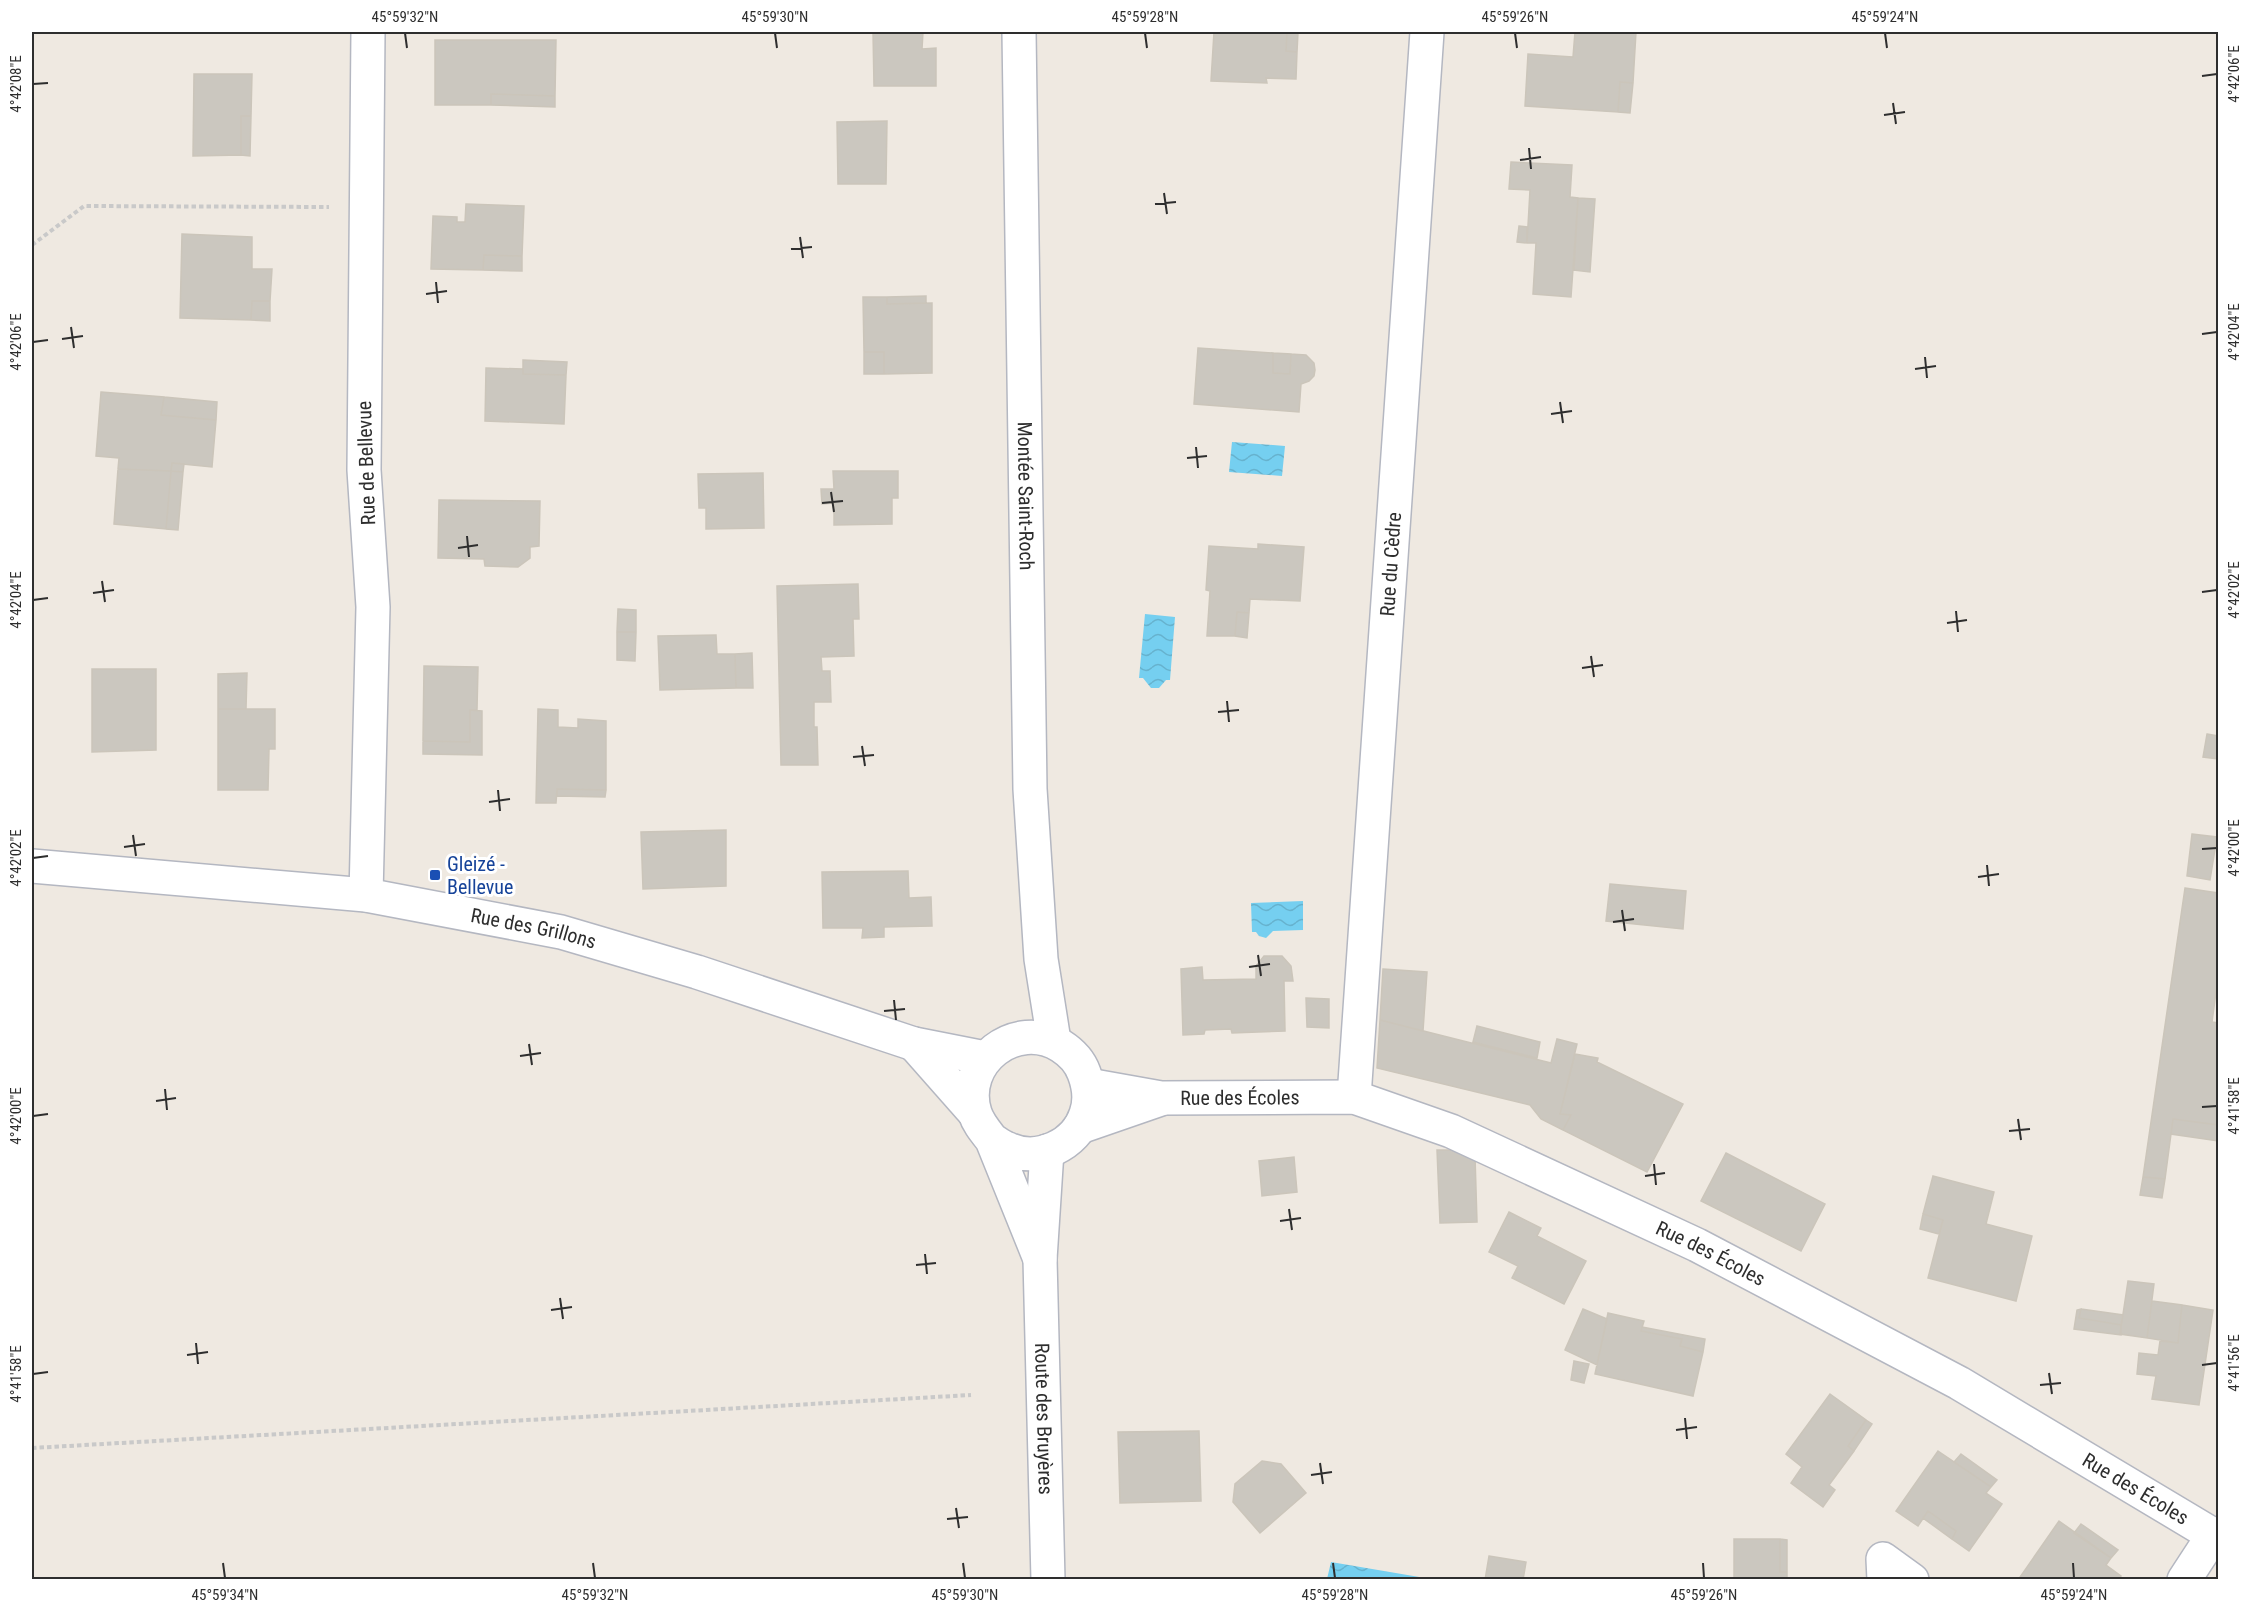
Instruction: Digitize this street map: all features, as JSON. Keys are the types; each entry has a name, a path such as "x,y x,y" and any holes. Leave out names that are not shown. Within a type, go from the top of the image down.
{"street":[{"name":"Rue de Bellevue","path":"366,895 373,607 364,470 368,32"},
{"name":"Montée Saint-Roch","path":"1019,32 1030,789 1041,959"},
{"name":"Rue du Cèdre","path":"1354,1098 1427,32"},
{"name":"Rue des Grillons","path":"32,866 366,895 561,932 698,972 914,1044 985,1058"},
{"path":"1022,1037 1041,959"},
{"path":"1041,959 1054,1041"},
{"path":"914,1044 974,1112 981,1127 992,1140 1008,1150 1028,1154 1060,1146 1080,1126 1086,1113 1088,1085 1082,1067 1070,1052 1054,1041 1038,1037 1022,1037 1008,1041 985,1058 976,1074 972,1092 974,1112"},
{"name":"Rue des Écoles","path":"1088,1085 1161,1098 1354,1098 1451,1131 1697,1245 1959,1383 2216,1536"},
{"name":"Rue des Écoles","path":"1080,1126 1161,1098"},
{"path":"992,1140 1040,1259"},
{"name":"Route des Bruyères","path":"1047,1151 1040,1259 1048,1580"},
{"path":"2184,1580 2216,1536"},
{"path":"1884,1580 1883,1559 1912,1580"}],"path":[{"path":"32,245 84,206 366,207"},
{"path":"32,1448 971,1395"}],"water":[{"path":"1232,442 1285,446 1282,476 1229,472"},
{"path":"1145,614 1175,617 1170,680 1166,680 1159,688 1151,688 1143,678 1139,678"},
{"path":"1303,901 1303,930 1273,931 1266,938 1252,932 1251,903"},
{"path":"1331,1562 1431,1579 1327,1579"}],"building":[{"path":"873,32 923,32 922,49 936,48 936,86 874,86"},
{"path":"1214,32 1287,32 1286,51 1297,52 1296,79 1266,78 1267,83 1211,81"},
{"path":"1287,32 1298,32 1297,52 1286,51"},
{"path":"1575,32 1636,32 1633,83 1620,82 1618,112 1525,106 1528,54 1573,57"},
{"path":"435,40 556,40 555,96 491,94 491,105 435,105"},
{"path":"194,74 252,74 251,116 241,116 241,155 193,156"},
{"path":"1620,82 1633,83 1630,113 1618,112"},
{"path":"491,94 555,96 555,107 491,105"},
{"path":"241,116 251,116 250,156 241,155"},
{"path":"887,121 886,184 838,184 837,122"},
{"path":"1511,162 1572,165 1570,197 1578,198 1571,297 1533,294 1536,243 1527,243 1530,190 1509,189"},
{"path":"1578,198 1595,199 1590,272 1574,270"},
{"path":"466,204 524,206 522,256 484,255 483,270 431,269 433,216 457,217 457,222 465,222"},
{"path":"1519,226 1527,227 1527,243 1517,242"},
{"path":"182,234 252,237 252,269 272,269 270,301 252,301 251,320 180,318"},
{"path":"484,255 522,256 522,271 483,270"},
{"path":"926,296 926,303 887,304 887,297"},
{"path":"863,297 887,297 887,304 932,303 932,373 884,374 884,352 864,352"},
{"path":"252,301 270,301 270,321 251,320"},
{"path":"1198,348 1273,353 1273,373 1290,374 1291,354 1306,355 1314,363 1315,370 1314,376 1309,381 1301,384 1299,412 1194,404"},
{"path":"864,352 884,352 884,374 864,374"},
{"path":"1273,353 1291,354 1290,374 1273,373"},
{"path":"523,360 567,362 566,375 523,374"},
{"path":"486,368 523,369 523,374 566,375 564,424 485,421"},
{"path":"101,392 164,397 161,415 216,420 212,467 172,463 171,471 118,469 119,458 96,456"},
{"path":"164,397 217,402 216,420 161,415"},
{"path":"172,463 184,464 183,472 171,471"},
{"path":"118,469 171,471 166,529 114,524"},
{"path":"171,471 183,472 178,530 166,529"},
{"path":"833,471 898,471 898,498 892,498 892,524 834,525 834,503 822,504 821,489 834,489"},
{"path":"763,473 764,528 706,529 706,508 699,508 698,474"},
{"path":"439,500 540,501 539,546 530,547 530,558 518,567 485,566 484,559 438,558"},
{"path":"1258,544 1304,547 1300,601 1250,599 1249,613 1237,612 1235,636 1207,636 1210,591 1206,590 1209,546 1258,549"},
{"path":"858,584 859,619 853,619 854,656 821,657 822,671 830,671 831,702 814,702 818,765 781,765 777,586"},
{"path":"618,609 636,610 636,632 617,632"},
{"path":"1237,612 1249,613 1247,638 1235,636"},
{"path":"617,632 636,632 635,661 617,660"},
{"path":"716,635 717,654 735,654 736,688 660,690 658,636"},
{"path":"752,653 753,688 736,688 735,654"},
{"path":"424,666 478,667 477,710 470,710 470,742 423,741"},
{"path":"92,669 156,669 156,750 92,752"},
{"path":"247,673 246,709 218,709 218,674"},
{"path":"218,709 275,709 275,749 269,749 268,790 218,790"},
{"path":"538,709 558,710 558,727 578,728 578,719 606,721 606,790 557,789 556,803 536,803"},
{"path":"470,710 482,711 482,755 423,754 423,741 470,742"},
{"path":"2207,734 2218,736 2218,759 2203,757"},
{"path":"557,789 606,790 605,797 557,796"},
{"path":"726,830 726,886 643,889 641,832"},
{"path":"2192,834 2217,837 2210,880 2187,876"},
{"path":"908,871 909,898 931,897 932,926 884,927 884,937 862,938 863,928 823,928 822,872"},
{"path":"1610,884 1686,891 1683,929 1606,921"},
{"path":"2185,888 2218,893 2218,977 2212,1022 2218,1023 2218,1125 2173,1119 2165,1179 2143,1177"},
{"path":"1264,956 1282,956 1291,966 1293,981 1284,981 1285,1031 1232,1033 1231,1029 1205,1030 1204,1034 1183,1035 1181,969 1202,967 1203,980 1256,979 1256,966"},
{"path":"1383,969 1427,972 1423,1031 1380,1020"},
{"path":"1306,998 1329,999 1329,1028 1307,1027"},
{"path":"1380,1020 1551,1063 1557,1039 1577,1044 1560,1114 1571,1115 1563,1130 1541,1119 1530,1105 1377,1068"},
{"path":"1477,1026 1540,1042 1537,1058 1473,1042"},
{"path":"1575,1054 1598,1058 1597,1062 1683,1104 1647,1172 1563,1130 1571,1115 1560,1114"},
{"path":"2173,1119 2218,1125 2218,1141 2171,1134"},
{"path":"1437,1150 1462,1150 1475,1156 1477,1222 1440,1223"},
{"path":"1726,1153 1825,1204 1801,1251 1701,1201"},
{"path":"1294,1157 1297,1192 1262,1196 1259,1161"},
{"path":"1933,1176 1994,1192 1986,1224 2032,1236 2016,1301 1928,1278 1943,1220 1923,1214"},
{"path":"2143,1177 2165,1179 2162,1198 2140,1195"},
{"path":"1509,1212 1541,1228 1537,1236 1586,1261 1564,1304 1512,1278 1518,1266 1489,1252"},
{"path":"1923,1214 1943,1220 1939,1234 1920,1229"},
{"path":"2128,1281 2154,1284 2147,1338 2120,1334"},
{"path":"2152,1301 2182,1305 2178,1343 2147,1338"},
{"path":"2182,1305 2213,1310 2199,1405 2152,1399 2156,1376 2137,1374 2139,1353 2158,1355 2160,1341 2178,1343"},
{"path":"1583,1309 1607,1319 1597,1365 1565,1350"},
{"path":"2081,1309 2123,1315 2121,1325 2079,1318"},
{"path":"2081,1309 2079,1318 2121,1325 2121,1335 2074,1329 2077,1310"},
{"path":"1608,1313 1644,1321 1641,1331 1682,1339 1680,1346 1703,1352 1693,1396 1595,1374"},
{"path":"1642,1327 1705,1339 1703,1352 1680,1346 1682,1339 1641,1331"},
{"path":"1574,1361 1589,1364 1584,1383 1571,1380"},
{"path":"1830,1394 1866,1420 1848,1446 1854,1451 1829,1485 1835,1490 1823,1507 1791,1483 1802,1467 1786,1454"},
{"path":"1866,1420 1872,1424 1854,1451 1848,1446"},
{"path":"1199,1431 1201,1501 1120,1503 1118,1432"},
{"path":"1938,1451 1991,1487 1986,1493 2002,1504 1969,1551 1952,1539 1956,1531 1928,1511 1918,1526 1896,1511"},
{"path":"1961,1454 1997,1480 1991,1487 1954,1462"},
{"path":"1262,1461 1281,1464 1306,1493 1260,1533 1233,1502 1235,1484"},
{"path":"1928,1511 1956,1531 1952,1539 1923,1518"},
{"path":"2059,1521 2111,1558 2106,1565 2121,1576 2119,1580 2018,1580"},
{"path":"2081,1524 2118,1550 2111,1558 2074,1533"},
{"path":"1734,1539 1780,1539 1780,1572 1787,1572 1787,1580 1734,1580"},
{"path":"1780,1539 1787,1540 1787,1572 1780,1572"},
{"path":"1489,1556 1526,1562 1523,1580 1485,1580"}],"place":[{"name":"Gleizé - Bellevue","path":"435,875"}]}
